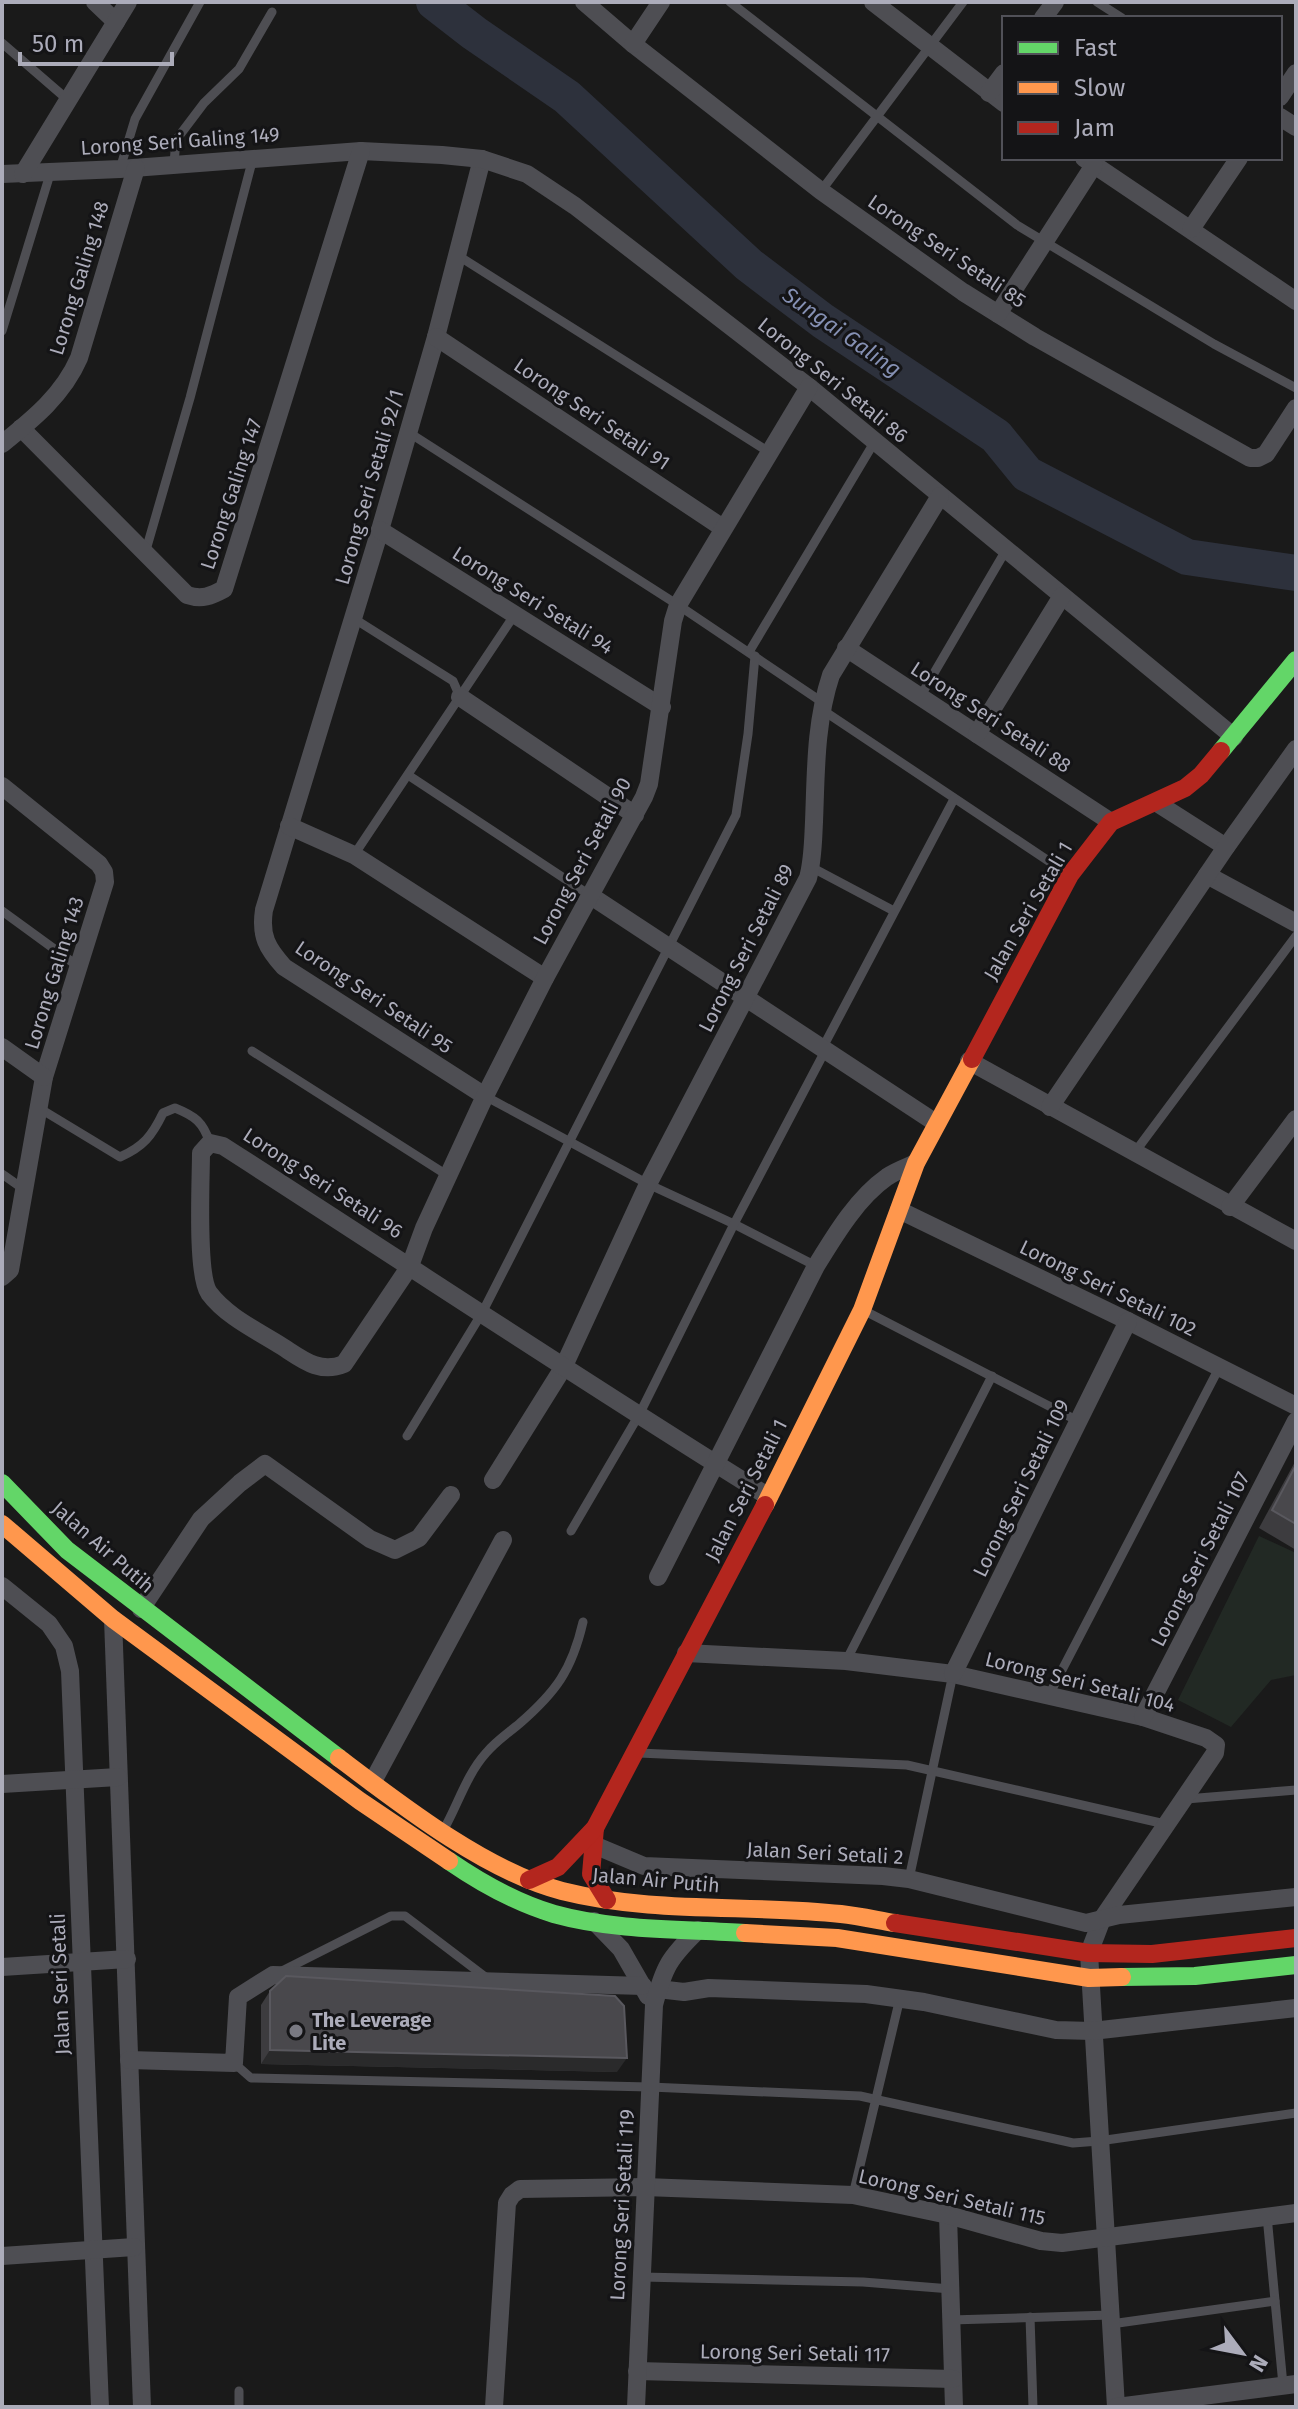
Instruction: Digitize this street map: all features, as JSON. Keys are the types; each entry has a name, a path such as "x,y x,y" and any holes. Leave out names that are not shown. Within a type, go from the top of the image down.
{"street":[{"path":"95,2 116,22"},
{"path":"23,174 128,2"},
{"name":"Lorong Seri Setali 85","path":"584,2 821,191 998,314 1250,458 1266,454 1296,408"},
{"path":"633,44 661,2"},
{"path":"873,2 997,98"},
{"path":"1282,94 1296,73"},
{"name":"Lorong Seri Galing 149","path":"2,174 128,169 174,163 361,151"},
{"name":"Lorong Seri Setali 86","path":"361,151 482,159 527,174 545,185 809,387 1234,737"},
{"name":"Lorong Galing 147","path":"2,419 12,435 146,550 187,595 197,598 212,596 224,589 361,151"},
{"name":"Lorong Seri Setali 92/1","path":"289,826 436,337 482,159"},
{"path":"1191,229 1238,160"},
{"path":"998,314 1044,242 1089,162 1296,301"},
{"name":"Lorong Galing 148","path":"12,435 61,390 79,358 128,169"},
{"name":"Lorong Seri Setali 91","path":"436,337 723,528"},
{"name":"Lorong Seri Setali 90","path":"210,1143 201,1153 202,1273 209,1293 225,1309 310,1364 333,1368 344,1364 410,1266 424,1228 485,1096 545,978 635,815 649,784 678,605 809,387"},
{"name":"Lorong Seri Setali 89","path":"493,1480 563,1368 648,1184 808,878 822,706 831,675 940,496"},
{"name":"Lorong Seri Setali 94","path":"380,530 662,707"},
{"path":"977,734 1062,596"},
{"name":"Lorong Seri Setali 88","path":"846,648 1111,822"},
{"name":"Jalan Seri Setali 1","path":"607,1900 592,1882 589,1873 594,1837 862,1310 916,1163 1070,875 1111,822 1157,803 1201,775 1296,660"},
{"path":"460,697 635,815"},
{"path":"1050,1107 1296,749"},
{"name":"Lorong Galing 143","path":"2,786 99,864 105,882 44,1077 22,1188 10,1270 2,1277"},
{"path":"1157,803 1226,847"},
{"path":"289,826 354,855 545,978"},
{"name":"Lorong Seri Setali 95","path":"289,826 261,926 263,939 270,951 284,967 485,1096"},
{"path":"1207,875 1296,923"},
{"path":"591,896 936,1123"},
{"path":"2,1047 44,1077"},
{"path":"969,1061 1296,1241"},
{"path":"1230,1207 1296,1119"},
{"name":"Lorong Seri Setali 96","path":"210,1143 223,1146 563,1368 640,1413 769,1497"},
{"name":"Jalan Seri Setali 1","path":"658,1577 833,1238 869,1192 888,1176 916,1163"},
{"name":"Lorong Seri Setali 102","path":"899,1210 1296,1406"},
{"name":"Lorong Seri Setali 109","path":"953,1674 1128,1321"},
{"name":"Lorong Seri Setali 107","path":"1143,1717 1296,1421"},
{"path":"141,1609 201,1519 265,1464 370,1539 395,1550 419,1538 451,1495"},
{"name":"Jalan Air Putih","path":"2,1483 67,1550 141,1609 372,1783 443,1832 500,1867 529,1880 561,1891 607,1900 841,1914 1089,1953 1152,1954 1296,1938"},
{"path":"2,1524 113,1619 360,1801 462,1870 519,1901 555,1914 594,1921 698,1930 837,1938 1089,1978 1195,1976 1296,1965"},
{"path":"372,1783 503,1540"},
{"name":"Jalan Seri Setali","path":"2,1586 49,1624 64,1646 70,1671 100,2407"},
{"path":"113,1619 142,2407"},
{"name":"Lorong Seri Setali 104","path":"686,1653 846,1661 953,1674 1143,1717 1206,1738 1216,1745 1215,1753 1102,1919 1089,1953"},
{"path":"2,1784 118,1777"},
{"name":"Jalan Seri Setali 1","path":"529,1880 543,1878 554,1871 594,1837"},
{"name":"Jalan Seri Setali 2","path":"594,1837 644,1866 909,1879 1086,1923 1119,1915 1296,1897"},
{"path":"594,1921 621,1949 652,1993"},
{"name":"Lorong Seri Setali 119","path":"636,2407 652,1993 671,1957 698,1930"},
{"path":"1089,1953 1116,2407 1289,2384"},
{"path":"2,1967 127,1959"},
{"path":"129,2060 234,2063 238,1997 273,1975 491,1981 652,1993 709,1988 834,1993 900,1998 1056,2030 1092,2031 1296,2008"},
{"name":"Lorong Seri Setali 115","path":"494,2407 507,2203 520,2189 645,2187 853,2195 948,2215 1041,2241 1062,2243 1296,2213"},
{"path":"948,2215 954,2407"},
{"path":"2,2256 134,2247"},
{"name":"Lorong Seri Setali 117","path":"637,2371 953,2379"}],"lane":[{"path":"128,169 135,119 200,2"},
{"path":"730,2 1017,225 1214,344 1296,388"},
{"path":"821,191 963,2"},
{"path":"1097,2 1119,16"},
{"path":"174,163 176,140 204,103 239,69 272,12"},
{"path":"2,43 68,100"},
{"path":"146,550 190,398 253,158"},
{"path":"2,331 51,171"},
{"path":"457,255 769,452"},
{"path":"408,432 752,654 954,799 1070,875"},
{"path":"407,1436 482,1313 736,815 748,734 752,654 875,441"},
{"path":"920,697 1006,550"},
{"path":"354,855 515,614"},
{"path":"353,618 453,681 460,697"},
{"path":"408,775 591,896"},
{"path":"571,1531 640,1413 894,911 954,799"},
{"path":"811,867 894,911"},
{"path":"2,911 79,967"},
{"path":"1135,1152 1296,936"},
{"path":"252,1051 450,1177"},
{"path":"485,1096 648,1184 816,1266"},
{"path":"38,1107 120,1157 139,1149 152,1136 163,1113 175,1108 194,1115 204,1125 210,1143"},
{"path":"2,1174 22,1188"},
{"path":"862,1310 1078,1421"},
{"path":"1049,1696 1219,1368"},
{"path":"846,1661 992,1376"},
{"path":"443,1832 466,1784 486,1753 538,1707 566,1673 583,1622"},
{"path":"909,1879 953,1674"},
{"path":"635,1753 889,1763 932,1770 1166,1824"},
{"path":"1183,1800 1296,1790"},
{"path":"273,1975 391,1916 405,1916 491,1981"},
{"path":"853,2195 900,1998"},
{"path":"234,2063 251,2078 650,2087 875,2098 1073,2143 1296,2113"},
{"path":"1267,2216 1275,2301 1289,2384"},
{"path":"640,2277 863,2282 951,2289"},
{"path":"951,2320 1030,2317 1110,2320 1275,2301"},
{"path":"1030,2317 1033,2407"},
{"path":"239,2391 239,2407"}],"shaded area":[{"path":"1259,1536 1296,1553 1296,1675 1271,1680 1231,1727 1178,1700"}],"building":[{"path":"1296,1465 1296,1524 1272,1510"},
{"path":"286,1976 615,1996 624,2006 627,2058 270,2050 270,1991"}],"waterway":[{"name":"Sungai Galing","path":"434,2 567,97 749,265 823,321 996,436 1027,474 1187,557 1296,573"}],"traffic: fast":[{"path":"1221,751 1296,660"},
{"path":"2,1483 67,1550 339,1758"},
{"path":"449,1861 526,1904 577,1920 673,1930 745,1933"},
{"path":"1122,1977 1195,1976 1296,1965"}],"traffic: slow":[{"path":"765,1505 862,1310 916,1163 972,1059"},
{"path":"2,1524 113,1619 360,1801 449,1861"},
{"path":"339,1758 417,1816 475,1853 533,1882 562,1891 631,1903 806,1911 895,1923"},
{"path":"745,1933 837,1938 1089,1978 1122,1977"}],"traffic: jam":[{"path":"972,1059 1070,875 1111,822 1185,788 1201,775 1221,751"},
{"path":"529,1880 558,1867 595,1828 765,1505"},
{"path":"595,1828 591,1874 607,1900"},
{"path":"895,1923 1089,1953 1152,1954 1296,1938"}],"place":[{"name":"The Leverage Lite","path":"296,2031"}]}
